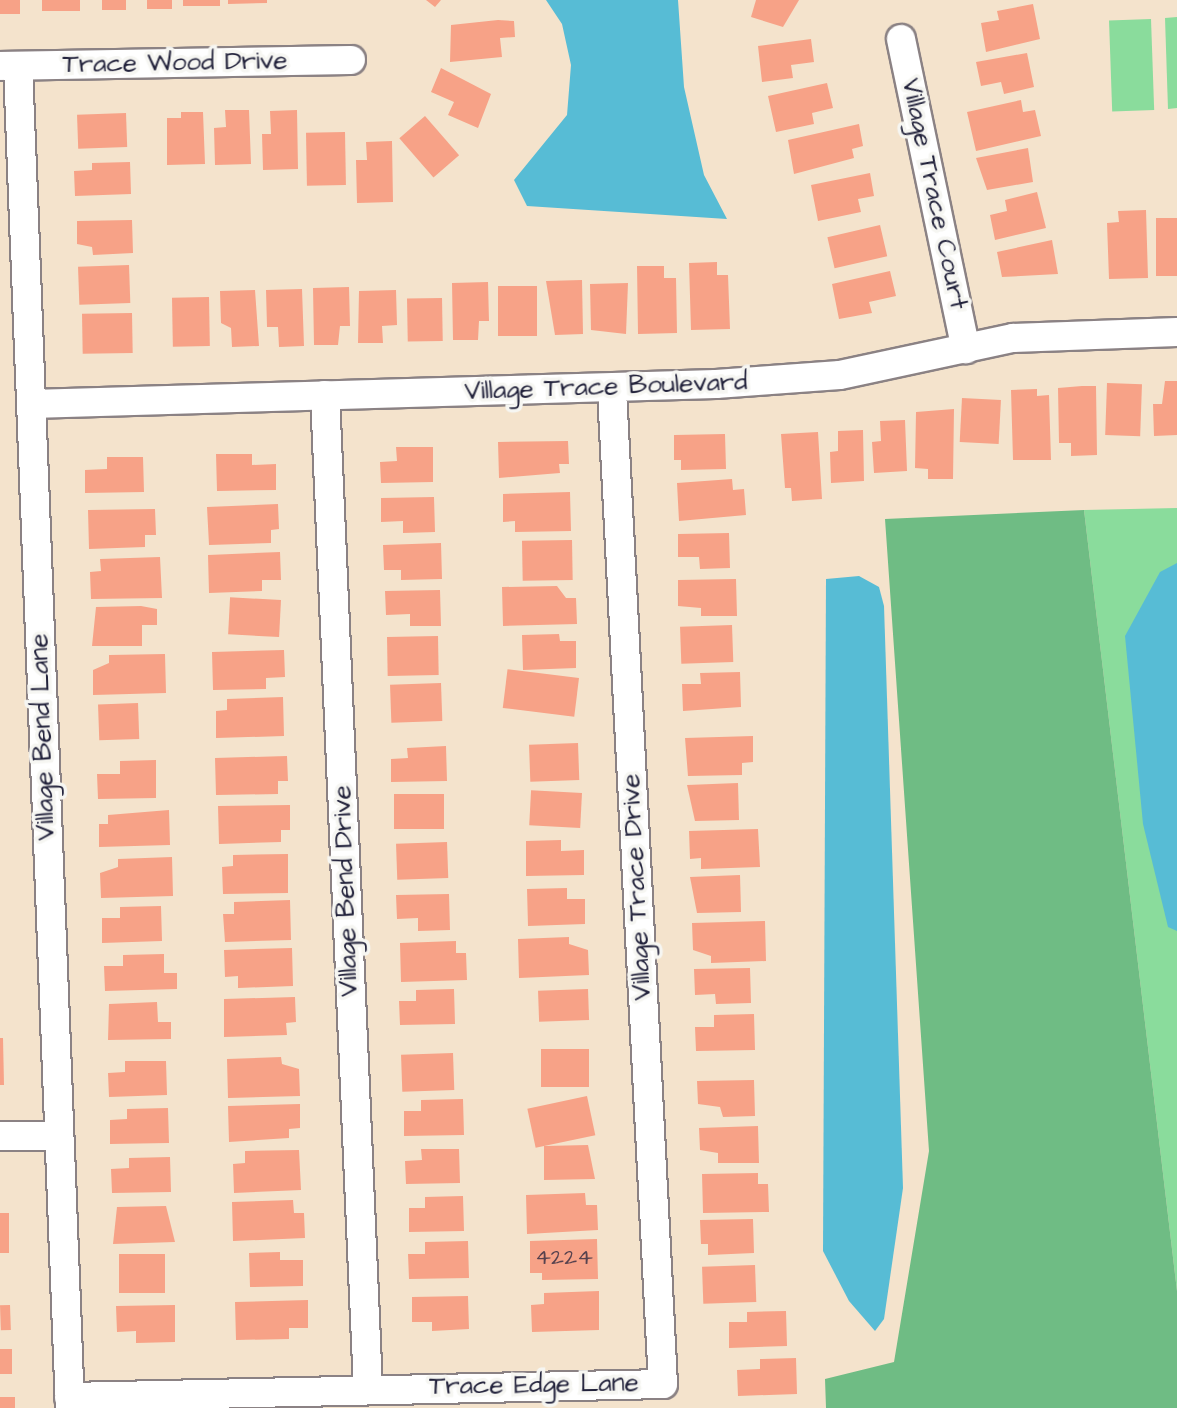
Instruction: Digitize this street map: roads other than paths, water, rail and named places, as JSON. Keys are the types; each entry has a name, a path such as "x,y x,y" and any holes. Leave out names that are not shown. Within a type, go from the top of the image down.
{"street":[{"name":"Village Trace Court","path":"901,39 967,349"},
{"name":"Trace Wood Drive","path":"9,66 351,60"},
{"name":"Village Bend Lane","path":"9,66 31,404 56,1136 70,1402"},
{"name":"Village Trace Boulevard","path":"31,404 612,390 840,375 1013,338 1177,332"},
{"name":"Village Trace Drive","path":"612,390 663,1384"},
{"name":"Village Bend Drive","path":"325,395 368,1387"},
{"path":"0,1136 56,1136"},
{"name":"Trace Edge Lane","path":"70,1402 368,1387 663,1384"}],"water":[{"path":"546,0 678,0 684,87 704,175 727,219 527,206 514,180 567,115 571,65 562,24"},
{"path":"1177,563 1177,931 1168,927 1143,824 1125,636 1160,572"},
{"path":"859,576 879,587 884,606 903,1188 884,1319 875,1331 849,1301 823,1251 826,579"}]}
